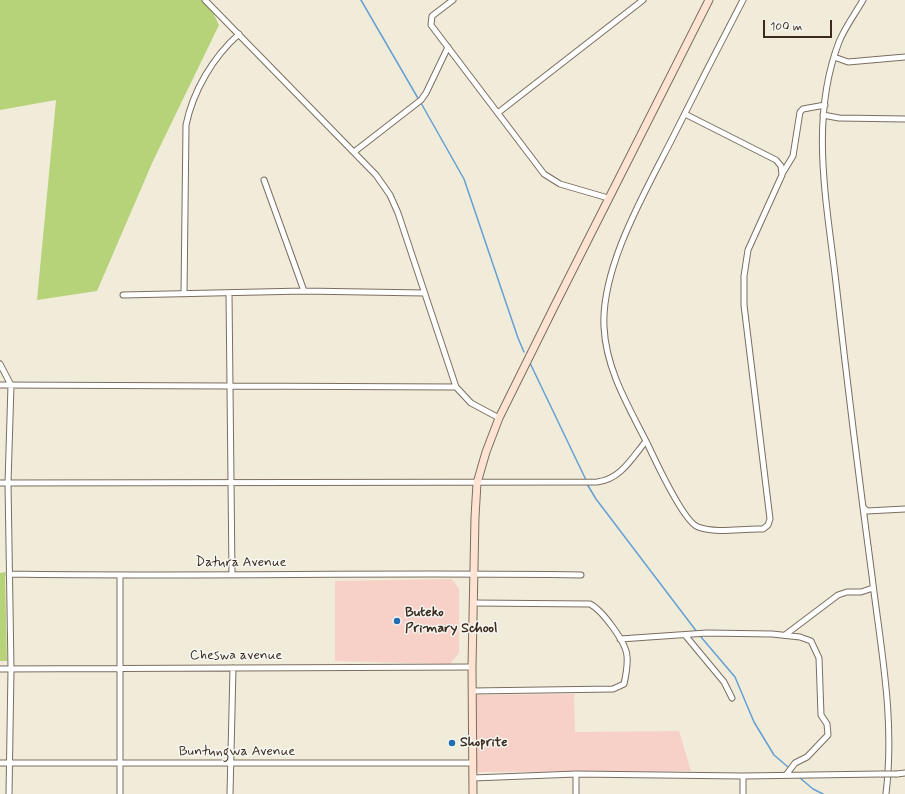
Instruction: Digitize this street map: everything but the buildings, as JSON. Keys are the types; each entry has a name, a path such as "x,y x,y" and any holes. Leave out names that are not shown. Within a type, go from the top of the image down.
{"main road":[{"path":"472,794 473,603 477,483 486,452 499,418 608,198 709,0"}],"street":[{"path":"204,0 376,175 390,195 398,213 456,387 471,403 499,418"},
{"path":"453,0 446,2 432,16 430,21 433,29 499,112 544,174 560,184 608,198"},
{"path":"499,112 642,0"},
{"path":"742,0 634,214 612,273 606,296 604,327 611,366 624,398 681,508 695,526 713,529 763,529 768,525 770,519 744,305 744,276 748,250 792,156 800,112 803,109 825,105"},
{"path":"863,0 847,26 834,57 823,115 822,140 824,179 863,508 888,698 890,761 886,794"},
{"path":"184,294 186,125 190,107 212,64 229,43 239,34"},
{"path":"354,152 414,106 426,93 448,47"},
{"path":"834,57 848,62 905,57"},
{"path":"685,114 776,160 781,166 782,175"},
{"path":"823,115 839,118 905,119"},
{"path":"264,180 304,291"},
{"path":"123,295 304,291 424,292"},
{"path":"229,293 232,576"},
{"path":"0,364 11,385 8,483 11,669 9,794"},
{"path":"0,385 456,387"},
{"path":"0,483 587,483 606,481 613,478 622,470 646,441"},
{"path":"863,508 867,511 905,510"},
{"name":"Datura Avenue","path":"9,574 232,576 474,573 581,575"},
{"path":"120,576 120,794"},
{"path":"784,636 838,595 848,592 861,592 873,588"},
{"path":"472,691 604,689 619,687 624,684 627,666 627,653 620,639 601,613 590,604 473,603"},
{"path":"620,639 707,633 784,636 808,639 815,647 820,663 821,715 828,729 828,735 807,757 795,763 786,775"},
{"path":"685,635 724,682 732,698"},
{"name":"Cheswa avenue","path":"0,669 472,667"},
{"path":"230,794 233,668"},
{"name":"Buntungwa Avenue","path":"0,763 473,763"},
{"path":"472,778 576,774 743,776 905,773"},
{"path":"576,774 576,794"},
{"path":"743,776 743,794"}],"shaded area":[{"name":"Buteko Primary School","path":"452,579 459,589 459,653 450,664 335,661 335,581"},
{"path":"574,694 575,732 679,731 691,771 475,772 476,695"}],"green space":[{"path":"0,0 207,0 219,25 153,161 97,291 37,300 56,100 0,110"},
{"path":"5,572 7,661 0,661 0,573"}],"waterway":[{"path":"361,0 419,100"},
{"path":"421,103 464,179 524,352"},
{"path":"530,363 586,480"},
{"path":"587,484 596,499 697,632"},
{"path":"701,637 735,677 754,722 774,755 788,767"},
{"path":"800,778 813,789 823,794"}],"place":[{"name":"Buteko Primary School","path":"397,621"},
{"name":"Shoprite","path":"452,743"}]}
